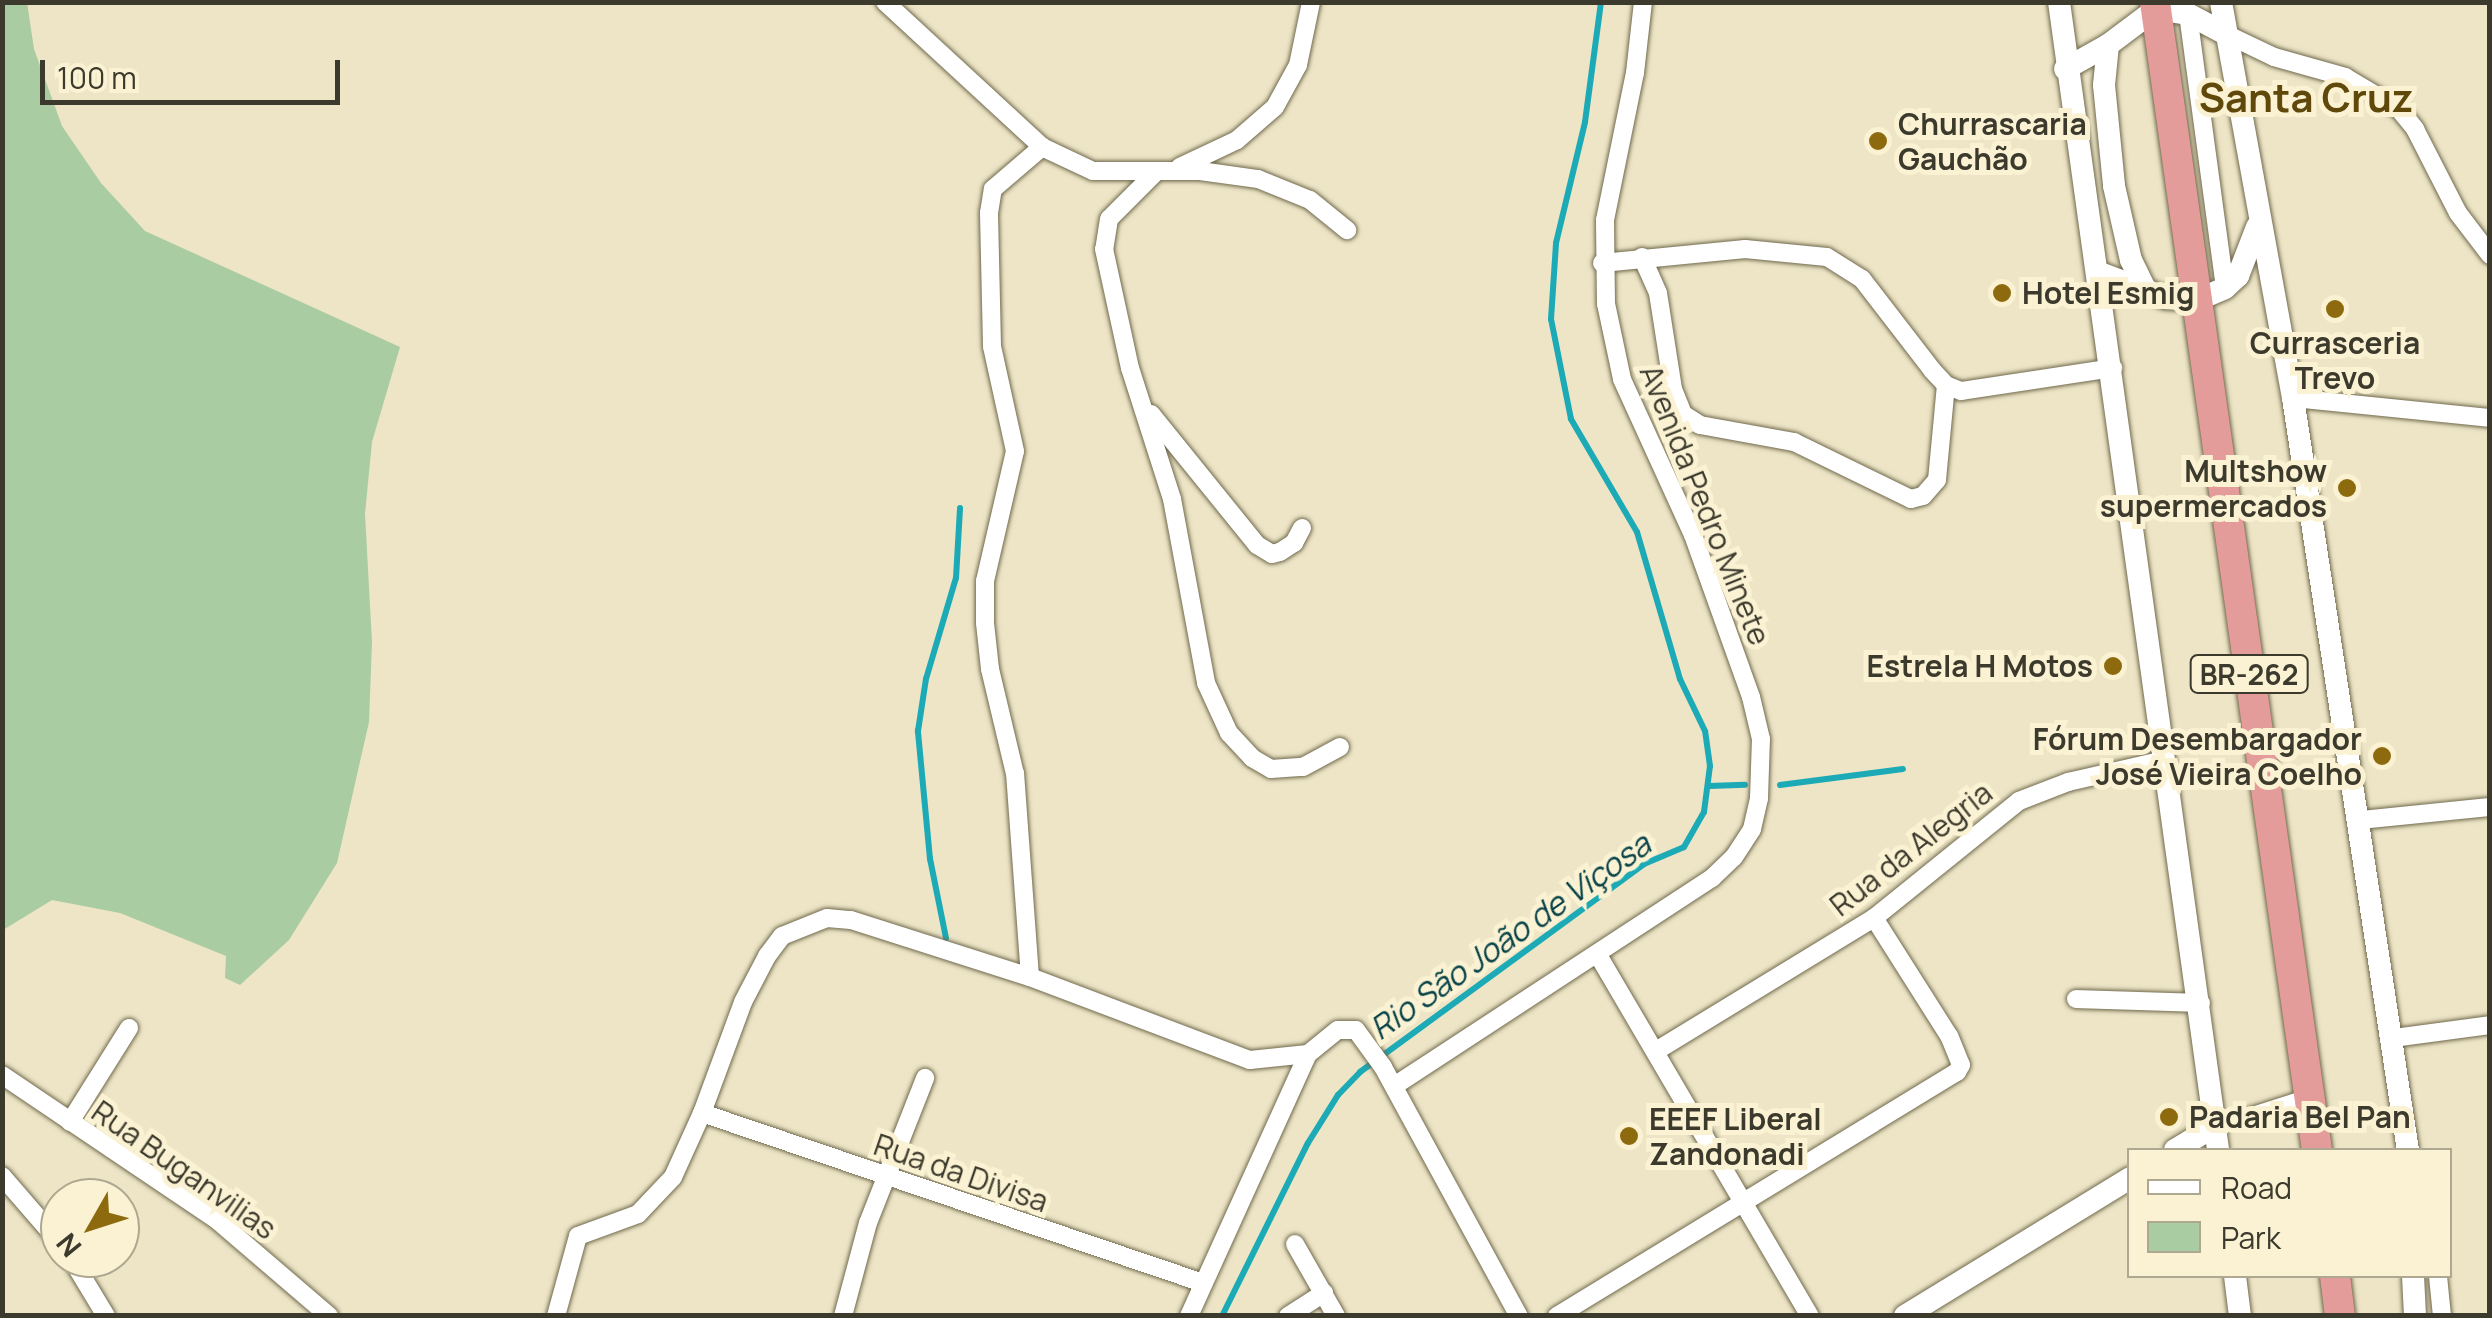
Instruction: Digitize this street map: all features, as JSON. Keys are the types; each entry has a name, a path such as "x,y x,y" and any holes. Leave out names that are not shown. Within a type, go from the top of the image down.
{"highway":[{"name":"BR-262","path":"2156,6 2211,294 2317,1148"},
{"path":"2335,1278 2340,1316"}],"street":[{"path":"885,2 1042,147 1094,171 1226,172 1271,183 1328,210 1347,230"},
{"path":"1311,2 1298,65 1275,107 1237,140 1163,171 1118,206 1104,232 1109,287 1138,397 1172,498 1206,683 1229,734 1252,758 1272,769 1303,767 1340,747"},
{"name":"Avenida Pedro Minete","path":"1394,1086 1712,878 1734,858 1752,829 1762,770 1751,697 1693,535 1622,379 1613,348 1602,264 1612,171 1635,72 1642,2"},
{"path":"2060,2 2065,69 2100,273 2218,1148"},
{"path":"2221,2 2258,224 2293,398 2361,820 2408,1148"},
{"path":"2065,69 2108,45 2156,6 2188,14 2274,57 2345,77 2399,109 2415,129 2458,212 2490,255"},
{"path":"2188,14 2211,294"},
{"path":"2108,45 2104,85 2114,186 2131,260 2146,290"},
{"path":"1030,977 1015,774 990,669 986,622 984,581 1015,451 992,346 989,212 993,189 1042,147"},
{"path":"2100,273 2166,298 2211,294 2247,261 2258,224"},
{"path":"1602,264 1642,257 1745,250 1828,257 1862,278 1946,385 1960,391 1982,391 2113,368"},
{"path":"1642,257 1658,293 1672,389 1683,414 1700,425 1794,442 1911,499 1923,496 1937,480 1946,385"},
{"path":"1138,397 1257,545 1272,554 1280,552 1294,543 1302,528"},
{"path":"2293,398 2490,418"},
{"name":"Rua da Alegria","path":"1656,1051 1874,918 2019,801 2068,782 2165,760"},
{"path":"2361,820 2490,807"},
{"path":"556,1316 573,1243 583,1231 627,1221 646,1208 673,1177 702,1113 742,1002 782,936 803,925 827,918 851,920 1030,977 1226,1054 1270,1061 1308,1054"},
{"path":"1558,1316 1931,1092 1958,1072 1958,1054 1874,918"},
{"path":"1598,955 1810,1316"},
{"path":"2076,999 2201,1003"},
{"path":"2394,1038 2490,1025"},
{"path":"70,1122 129,1028"},
{"path":"1189,1316 1308,1054 1338,1030 1350,1028 1364,1036 1383,1066 1520,1316"},
{"name":"Rua Buganvilias","path":"2,1075 217,1220 329,1316"},
{"path":"843,1316 885,1176 925,1078"},
{"path":"2178,1148 2215,1126 2309,1096"},
{"name":"Rua da Divisa","path":"702,1113 1202,1283"},
{"path":"2,1176 40,1221"},
{"path":"1905,1316 2127,1180"},
{"path":"1296,1244 1336,1316"},
{"path":"83,1278 106,1316"},
{"path":"2235,1278 2240,1316"},
{"path":"2414,1278 2415,1316"},
{"path":"2438,1278 2442,1316"},
{"path":"1288,1316 1324,1293"}],"green space":[{"path":"27,2 34,49 62,126 101,183 145,231 400,347 372,442 365,514 372,642 369,722 337,863 289,940 240,985 225,978 226,956 120,913 52,900 3,930 2,3"}],"waterway":[{"name":"Rio São João de Viçosa","path":"1222,1316 1308,1143 1338,1095 1360,1072 1644,864 1684,847 1704,812 1710,766 1705,731 1680,679 1637,532 1571,419 1551,319 1556,243 1585,122 1601,2"},
{"path":"946,938 930,859 918,731 926,679 956,578 960,508"},
{"path":"1780,785 1903,769"},
{"path":"1709,786 1745,785"}],"place":[{"name":"Churrascaria Gauchão","path":"1878,141"},
{"name":"Hotel Esmig","path":"2002,293"},
{"name":"Currasceria Trevo","path":"2335,309"},
{"name":"Multshow supermercados","path":"2347,488"},
{"name":"Estrela H Motos","path":"2113,666"},
{"name":"Fórum Desembargador José Vieira Coelho","path":"2382,756"},
{"name":"Padaria Bel Pan","path":"2169,1117"},
{"name":"EEEF Liberal Zandonadi","path":"1629,1136"}],"district":[{"name":"Santa Cruz","path":"2306,97"}]}
